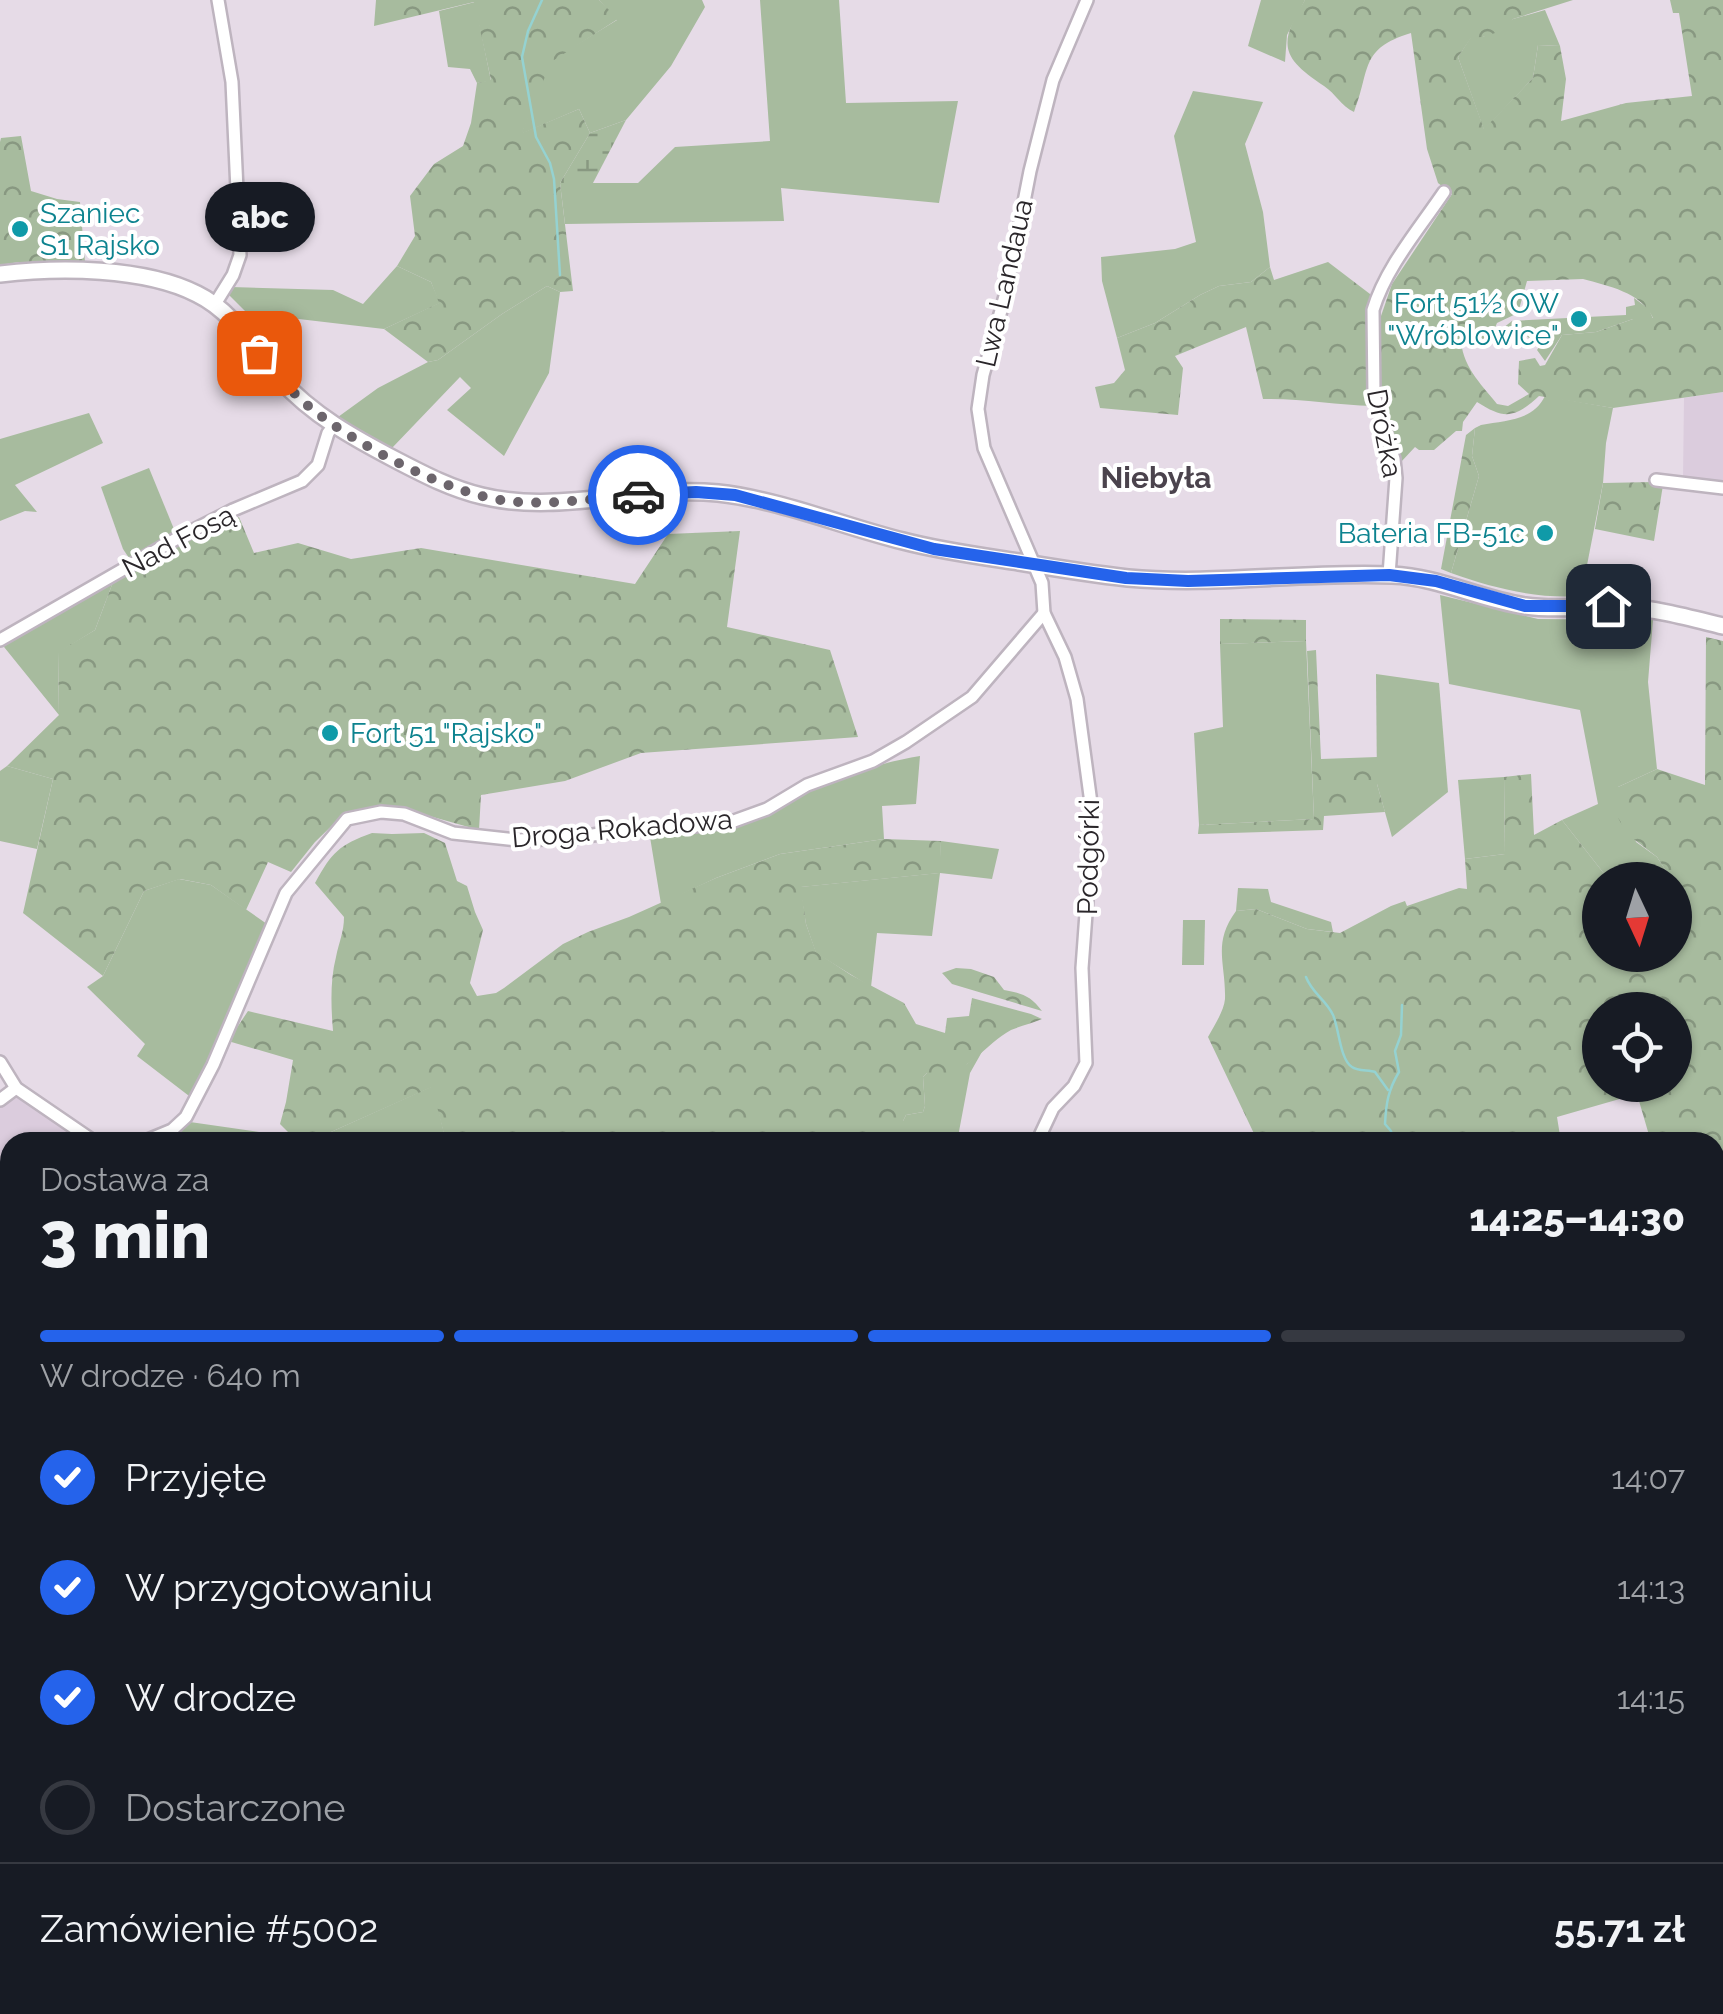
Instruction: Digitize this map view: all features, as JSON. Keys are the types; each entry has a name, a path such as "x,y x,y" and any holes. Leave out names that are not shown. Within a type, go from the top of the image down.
{"street":[{"path":"215,304 240,255 232,82 218,0"},
{"name":"Lwa Landaua","path":"1034,564 984,448 979,393 1007,289 1053,80 1087,0"},
{"name":"Dróżka","path":"1389,575 1396,478 1374,396 1373,310 1394,266 1444,192"},
{"path":"0,274 64,269 130,276 198,294 232,319 274,372 334,426 431,478 485,497 533,502 675,492 735,495 934,549 1126,578 1176,581 1389,575 1436,581 1525,606 1628,607 1723,626"},
{"name":"Nad Fosą","path":"0,640 176,540 302,481 318,465 334,426"},
{"path":"1656,480 1723,488"},
{"name":"Podgórki","path":"1034,564 1042,583 1044,613 1065,657 1077,699 1094,818 1082,968 1086,1063 1042,1132"},
{"name":"Droga Rokadowa","path":"167,1132 194,1103 213,1065 286,892 346,819 381,812 404,814 453,833 517,840 734,822 807,784 873,762 906,742 972,697 1044,613"},
{"path":"0,1062 16,1088 80,1132"},
{"path":"0,1100 16,1088"}],"shaded area":[{"path":"1723,392 1723,484 1683,479 1684,398"},
{"path":"21,1095 70,1132 0,1132 0,1108"}],"green space":[{"path":"376,0 599,0 618,19 551,62 522,133 579,109 590,133 560,183 573,291 560,292 547,286 438,360 428,362 384,329 439,303 431,282 397,266 415,236 410,196 434,164 463,146 477,83 491,80 474,2 374,26"},
{"path":"599,0 702,0 705,7 671,66 626,120 590,133 579,109 521,134 550,61 617,20"},
{"path":"760,0 839,0 846,103 958,101 939,203 781,188 784,221 565,224 560,183 638,183 675,147 770,141"},
{"path":"1261,0 1305,0 1287,35 1285,62 1248,46"},
{"path":"1305,0 1573,0 1513,19 1501,31 1471,38 1458,57 1484,129 1533,78 1538,45 1560,46 1566,79 1561,121 1626,103 1692,96 1679,13 1673,13 1670,0 1723,0 1723,392 1613,408 1539,396 1510,414 1495,412 1477,402 1463,422 1462,431 1456,431 1434,450 1415,447 1401,462 1380,405 1381,316 1392,284 1452,194 1438,183 1427,149 1411,33 1383,46 1369,62 1354,112 1292,58 1288,40","holes":["1583,279 1632,296 1653,318 1633,319 1596,332 1562,335 1545,365 1540,366 1535,358 1519,361 1518,384 1529,394 1508,406 1497,404 1467,364 1461,335 1490,340 1497,323 1518,313 1527,281"]},
{"path":"475,2 491,81 477,83 470,69 448,67 439,11"},
{"path":"1545,10 1560,46 1538,45 1533,78 1484,130 1458,57 1471,37 1483,37 1513,19"},
{"path":"1193,91 1263,102 1245,144 1263,212 1270,267 1251,282 1219,286 1155,323 1117,338 1102,281 1101,257 1175,249 1196,242 1174,136"},
{"path":"626,120 593,183 560,183 590,133"},
{"path":"21,136 31,191 80,202 85,262 0,265 0,142 1,138"},
{"path":"1328,262 1370,294 1373,406 1263,399 1246,327 1175,356 1183,368 1178,415 1100,408 1095,387 1114,383 1125,370 1117,338 1155,323 1219,286 1251,282 1270,267 1274,280"},
{"path":"397,266 431,282 440,303 384,329 247,313 229,295 231,287 333,290 363,304"},
{"path":"547,286 560,292 549,373 504,456 447,410 471,388 460,377 392,448 338,417 378,388 438,360"},
{"path":"1634,298 1649,309 1653,319 1633,319 1596,332 1562,335 1545,361 1537,350 1542,343 1535,344 1525,334 1497,338 1512,321 1626,315 1626,307 1635,305"},
{"path":"1545,396 1613,408 1581,596 1515,591 1451,573 1479,476 1472,456 1475,428 1526,415"},
{"path":"89,413 103,443 15,485 37,512 25,511 0,521 0,439"},
{"path":"1475,428 1472,456 1479,476 1451,573 1441,569 1466,435"},
{"path":"149,468 176,534 129,558 101,487"},
{"path":"1603,483 1663,485 1654,541 1595,529"},
{"path":"239,517 254,553 298,543 351,559 421,548 635,584 668,534 740,531 727,627 830,650 858,737 641,753 565,781 481,795 479,830 394,806 346,812 291,872 268,862 246,910 211,885 180,879 144,891 103,976 23,913 53,779 7,766 59,715 58,652 95,630 113,582"},
{"path":"113,582 95,630 58,653 59,715 0,642"},
{"path":"1440,595 1538,619 1653,620 1648,682 1657,769 1618,787 1636,842 1660,862 1595,862 1562,820 1598,804 1580,710 1449,684"},
{"path":"1220,619 1306,620 1306,641 1220,644"},
{"path":"1706,637 1723,641 1723,1132 1648,1132 1639,1102 1692,1102 1692,992 1582,992 1582,1102 1609,1102 1557,1117 1559,1132 1253,1132 1208,1037 1224,1004 1222,944 1236,911 1256,909 1307,929 1340,933 1405,901 1407,906 1459,888 1467,889 1465,859 1505,854 1504,777 1531,774 1534,835 1562,820 1595,862 1582,862 1582,972 1692,972 1692,862 1660,862 1627,834 1617,816 1618,787 1657,769 1705,785"},
{"path":"1306,641 1314,819 1199,825 1194,733 1223,727 1220,644"},
{"path":"1316,650 1321,759 1377,757 1377,784 1385,812 1324,816 1323,830 1198,834 1199,825 1314,819 1307,651"},
{"path":"1376,674 1439,683 1448,792 1392,837 1377,784"},
{"path":"920,756 916,804 882,806 884,839 780,854 661,904 649,831 737,826 830,781"},
{"path":"7,766 53,779 37,849 0,841 0,771"},
{"path":"1504,777 1505,854 1465,859 1458,780"},
{"path":"372,833 424,833 445,843 457,881 467,886 483,930 470,983 477,996 496,993 563,944 588,932 780,854 884,839 941,841 940,873 801,887 806,924 816,952 904,1003 916,1024 945,1033 947,1018 969,1016 972,998 1042,1019 1011,1030 962,1068 940,1075 927,1073 923,1077 923,1112 906,1115 903,1132 443,1132 432,1087 331,1132 288,1132 280,1124 293,1060 228,1041 248,1011 333,1031 333,975 344,917 315,883 326,864 352,842"},
{"path":"941,841 999,849 992,879 940,873 932,936 877,933 871,987 816,953 800,887 939,873"},
{"path":"179,879 211,885 267,924 193,1099 137,1056 145,1044 87,987 103,976 144,891"},
{"path":"1238,888 1268,889 1271,902 1331,922 1333,932 1307,929 1256,909 1236,911"},
{"path":"1183,920 1205,920 1204,965 1182,965"},
{"path":"956,968 994,977 1004,990 1026,996 1042,1011 952,984 942,973"},
{"path":"983,1050 970,1073 959,1132 903,1132 906,1115 923,1112 923,1077 967,1064"},
{"path":"433,1086 444,1132 331,1132"},
{"path":"190,1122 259,1132 177,1132"}],"waterway":[{"path":"542,0 522,57 536,137 554,179 560,275"},
{"path":"1306,977 1333,1015 1348,1063 1375,1072 1388,1090"},
{"path":"1391,1132 1385,1117 1399,1072 1395,1051 1401,1035 1402,1005"}],"way so far":[{"path":"259,353 298,397 334,426 459,490 508,501 533,502 638,495"}],"place":[{"name":"Szaniec S1 Rajsko","path":"20,229"},
{"name":"Fort 51½ OW \"Wróblowice\"","path":"1579,319"},
{"name":"abc","path":"259,353"},
{"name":"Bateria FB-51c","path":"1545,533"},
{"name":"Fort 51 \"Rajsko\"","path":"330,733"}],"district":[{"name":"Niebyła","path":"1156,478"}],"route":[{"path":"638,495 735,495 934,549 1126,578 1188,581 1411,576 1525,606 1608,606"}]}
